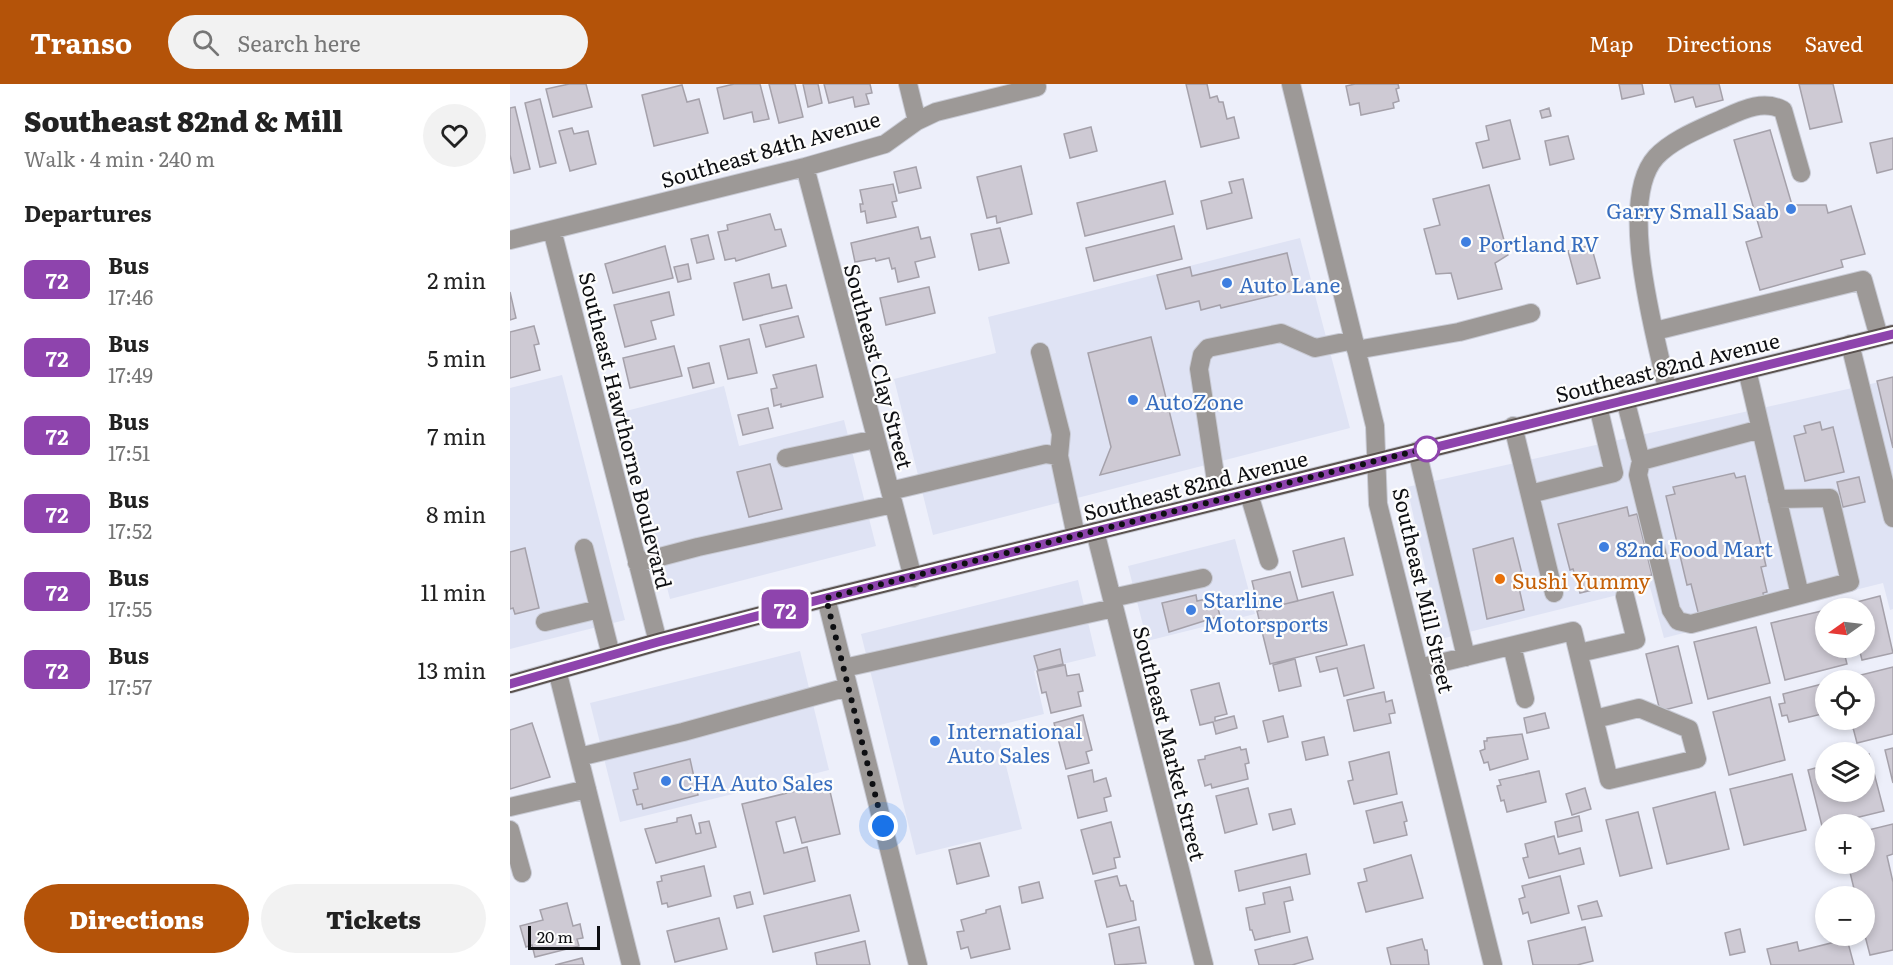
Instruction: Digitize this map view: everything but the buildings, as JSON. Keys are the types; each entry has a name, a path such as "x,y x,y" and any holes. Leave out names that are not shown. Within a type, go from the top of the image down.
{"main road":[{"name":"Southeast 82nd Avenue","path":"510,684 826,598 1886,335"}],"street":[{"path":"908,84 917,121"},
{"name":"Southeast Mill Street","path":"1291,84 1376,426 1378,504 1493,965"},
{"name":"Southeast 84th Avenue","path":"510,240 885,144 917,121 936,112 1037,87"},
{"path":"1667,389 1643,284 1638,248 1642,193 1647,173 1655,158 1694,131 1765,104 1783,111 1801,173"},
{"name":"Southeast Clay Street","path":"805,166 912,578"},
{"name":"Southeast Hawthorne Boulevard","path":"552,230 658,642"},
{"path":"1654,331 1863,280 1886,335"},
{"path":"1219,501 1199,369 1202,355 1208,348 1281,333 1315,348 1355,345 1459,332 1531,313"},
{"path":"1850,344 1893,517"},
{"path":"1040,352 1061,434 1059,456 1076,536"},
{"path":"1747,370 1800,595"},
{"path":"1625,399 1641,461 1637,468 1638,475 1674,618 1691,624 1850,582 1830,498 1777,499"},
{"path":"1530,494 1614,473 1598,406"},
{"path":"1514,426 1554,592"},
{"path":"1641,461 1761,429"},
{"path":"786,458 876,439"},
{"path":"1417,452 1466,657"},
{"path":"637,563 892,498 1046,454 1059,456"},
{"path":"1250,494 1269,561"},
{"name":"Southeast Market Street","path":"1095,531 1204,965"},
{"path":"584,548 610,655"},
{"path":"844,668 1113,603 1203,578"},
{"path":"1579,653 1636,640 1625,596"},
{"path":"826,598 918,965"},
{"path":"544,622 599,609"},
{"path":"1419,668 1573,631 1609,780 1697,759 1689,729 1639,708 1595,719"},
{"path":"1512,646 1525,699"},
{"path":"557,670 631,965"},
{"path":"579,757 683,732 848,687"},
{"path":"510,807 587,789"},
{"path":"510,830 522,873"}],"shaded area":[{"path":"1300,238 1350,428 933,535 894,379 996,353 988,317"},
{"path":"562,375 625,620 510,649 510,388"},
{"path":"1893,379 1893,609 1890,610 1883,583 1815,598 1815,600 1664,638 1650,587 1441,639 1407,487"},
{"path":"724,386 739,446 844,420 876,546 670,599 622,412"},
{"path":"1235,539 1255,614 1147,641 1128,566"},
{"path":"1078,580 1096,656 1034,671 1044,714 996,726 1022,829 916,855 861,634"},
{"path":"800,651 829,770 620,822 590,703"}],"bus line":[{"name":"72","path":"510,684 826,598 1893,334"}],"place":[{"name":"Garry Small Saab","path":"1791,209"},
{"name":"Portland RV","path":"1466,242"},
{"name":"Auto Lane","path":"1227,283"},
{"name":"AutoZone","path":"1133,400"},
{"name":"82nd Food Mart","path":"1604,547"},
{"name":"Sushi Yummy","path":"1500,579"},
{"name":"Starline Motorsports","path":"1191,610"},
{"name":"International Auto Sales","path":"935,741"},
{"name":"CHA Auto Sales","path":"666,781"}],"route":[{"path":"883,826 826,598 1350,470 1436,446 1427,449"}]}
